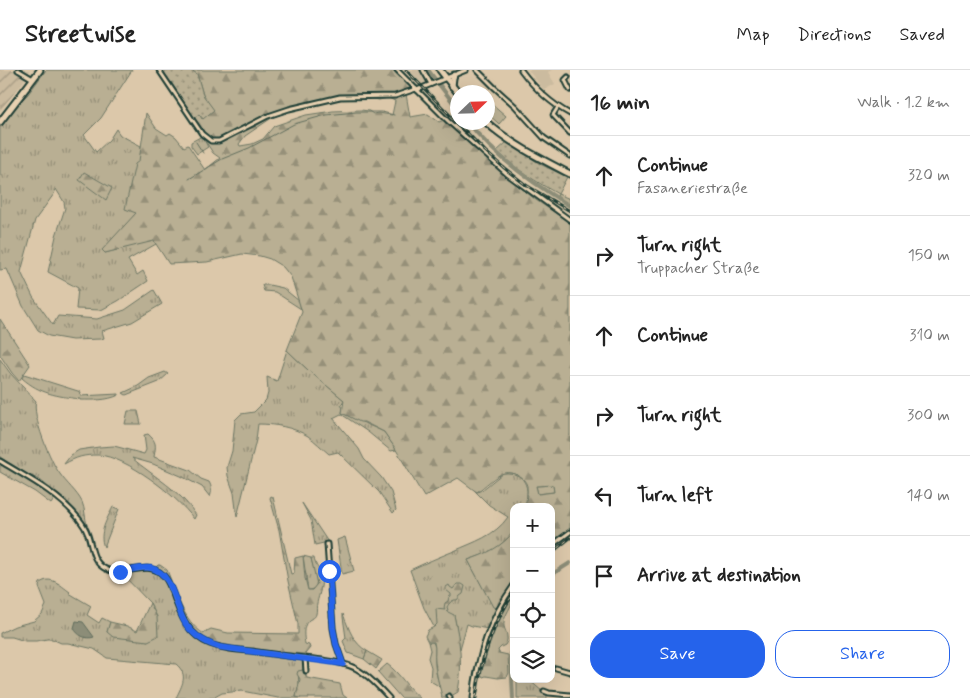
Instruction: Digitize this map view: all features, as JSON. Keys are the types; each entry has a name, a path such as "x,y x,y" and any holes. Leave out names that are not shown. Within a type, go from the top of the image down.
{"main road":[{"path":"0,122 40,70"},
{"path":"440,70 451,85"},
{"path":"452,85 454,75"},
{"path":"495,129 521,147 570,174"}],"street":[{"path":"18,70 33,79"},
{"path":"158,70 202,134 217,142 268,116 289,108 340,97 395,96 417,90 466,70"},
{"path":"397,70 448,121 506,174 570,220"},
{"path":"424,70 432,83"},
{"path":"477,70 515,106 544,138 570,156"},
{"path":"521,70 537,89 558,107 570,114"},
{"path":"568,77 565,80 570,90"},
{"path":"558,107 553,115 570,133"},
{"path":"0,461 50,492 72,511 86,529 95,558 103,567 117,572 150,568 161,573 169,584 185,623 202,640 219,647 343,664 364,674 389,698"},
{"path":"555,543 570,532"},
{"path":"327,544 333,628 343,664"},
{"path":"473,698 478,664 488,631 510,591"},
{"path":"305,658 306,672"},
{"path":"556,668 570,672"},
{"path":"544,691 569,696"}],"shaded area":[{"path":"0,70 30,70 0,111"},
{"path":"409,70 425,70 432,81 423,85"},
{"path":"528,70 552,70 548,72 555,84 544,90"},
{"path":"76,621 83,622 94,637 85,637 77,633 74,628"}],"green space":[{"path":"46,70 132,70 101,118 84,135 96,152 109,140 116,129 120,135 141,146 136,213 105,253 154,240 156,244 128,260 137,275 143,271 148,281 101,310 76,309 78,288 48,272 56,236 65,208 64,202 56,189 35,220 21,272 33,297 53,325 58,316 97,319 125,310 154,290 162,304 132,322 102,331 104,338 101,339 72,340 49,336 38,330 23,306 7,269 0,270 0,128 12,110 28,94"},
{"path":"170,70 191,70 197,74 203,95 214,110 203,119 199,114 193,119 162,73"},
{"path":"191,70 395,70 411,88 406,94 410,117 428,114 439,122 444,120 450,125 450,130 455,130 511,180 570,223 570,529 555,540 555,503 526,503 526,483 518,475 511,473 501,474 477,492 458,478 424,497 384,432 342,413 344,400 287,350 302,312 291,277 283,267 270,259 242,254 207,262 169,264 154,241 105,253 102,250 136,213 125,209 135,164 139,161 146,113 156,128 167,135 170,133 176,137 184,147 188,145 205,170 220,158 213,153 204,139 205,135 193,119 199,114 202,119 213,110 203,95 197,74","holes":["369,98 379,100 388,98 395,101 392,115 373,114 369,111 361,110 333,111 306,115 274,126 263,139 252,144 240,146 239,144 245,136 273,117 288,112 325,102 345,99","553,485 554,492 538,494 536,486"]},
{"path":"495,106 506,116 499,124 495,120"},
{"path":"202,136 208,147 197,154 191,146 191,142"},
{"path":"507,142 540,164 567,177 558,194 534,180 497,151"},
{"path":"84,172 112,188 106,200 79,180"},
{"path":"558,194 570,199 570,207 556,199"},
{"path":"262,285 283,288 299,301 301,309 275,292 264,291"},
{"path":"0,319 30,365 19,381 0,355"},
{"path":"287,350 344,400 341,405 343,408 342,413 384,432 395,448 396,450 391,451 368,432 341,414 333,418 391,492 396,510 393,513 379,492 338,452 329,454 308,436 296,430 277,425 258,424 256,440 237,517 234,493 227,467 232,451 235,420 241,414 254,412 266,400 268,393 267,377 277,381"},
{"path":"0,359 10,373 36,401 36,416 47,449 56,468 82,502 87,525 69,504 40,480 0,457"},
{"path":"165,372 168,374 159,382 126,395 123,393 149,378"},
{"path":"24,374 81,392 80,396 119,395 105,399 80,400 56,395 35,388 22,378"},
{"path":"128,411 138,411 141,424 125,424"},
{"path":"148,434 155,444 154,457 190,470 201,479 209,482 211,486 210,497 202,487 181,476 153,464 132,458 182,498 196,515 194,519 164,489 122,462 109,457 93,455 80,457 64,464 71,455 79,450 99,447 114,446 144,454 146,450 144,435"},
{"path":"4,465 55,498 51,504 35,492 0,472 0,466"},
{"path":"503,473 511,473 517,475 524,482 527,500 526,503 510,503 510,536 497,548 468,560 493,606 497,608 488,629 467,624 460,649 454,615 434,627 424,608 410,570 484,538 503,524 508,517 489,505 474,490 477,492"},
{"path":"553,485 554,492 538,494 536,486"},
{"path":"271,496 273,497 291,574 294,573 295,558 303,556 308,590 312,590 317,584 311,558 314,558 320,571 321,586 316,614 315,617 306,623 304,629 305,644 309,645 310,648 305,654 235,648 200,637 185,620 170,582 162,571 156,567 160,565 167,570 185,614 204,634 211,629 228,633 298,634 298,624"},
{"path":"302,503 328,542 315,545 311,520"},
{"path":"113,507 119,509 104,547 102,542 103,531"},
{"path":"510,536 510,588 497,608 493,607 468,560 493,549"},
{"path":"345,537 354,571 342,574 337,540"},
{"path":"303,556 311,558 316,576 316,585 310,590 308,590"},
{"path":"144,569 157,572 164,579 180,618 191,635 208,645 227,650 303,659 303,670 298,672 299,684 296,697 301,698 278,698 242,691 222,693 213,698 176,698 183,676 176,664 107,658 94,649 61,643 52,639 25,641 12,637 0,637 0,633 15,626 34,621 42,614 46,605 39,587 40,583 52,580 91,606 87,615 99,623 102,618 110,622 107,632 148,641 157,617 150,603 122,574"},
{"path":"457,584 465,586 463,594 457,600 450,603 446,611 454,615 456,625 460,653 460,682 458,692 450,698 441,698 435,666 434,642 428,642 425,636 428,630 437,624 436,609 445,610 445,603 451,596 446,587 449,585 453,589"},
{"path":"510,601 510,607 504,622 507,641 498,650 499,653 508,655 509,673 507,677 483,677 481,674 486,655 506,606"},
{"path":"150,603 157,617 158,636 148,641 113,637 107,632 110,622 127,626 137,631"},
{"path":"343,614 355,640 367,651 364,659 348,653 343,641 346,638"},
{"path":"428,642 433,642 434,645 436,670 441,689 430,680 431,667 428,658 430,650"},
{"path":"367,651 382,660 376,669 364,659"},
{"path":"387,664 420,698 401,698 378,672"},
{"path":"303,670 307,678 340,684 343,695 347,698 296,697 300,679 297,674 298,671"},
{"path":"517,683 533,683 547,694 547,698 517,698"}],"waterway":[{"path":"428,70 450,99"},
{"path":"189,179 222,159 249,148 294,124 326,115 356,112 382,112 394,115"},
{"path":"475,130 502,158 543,189 570,206"},
{"path":"196,142 203,153"},
{"path":"555,572 570,563"},
{"path":"512,638 513,698"}],"railway":[{"path":"406,70 503,167 526,185 570,211"},
{"path":"555,550 570,538"},
{"path":"476,698 484,657 499,618 510,599"}],"route":[{"path":"120,572 144,568 161,573 169,584 185,623 191,631 210,644 219,647 343,664 333,628 329,571"}]}
